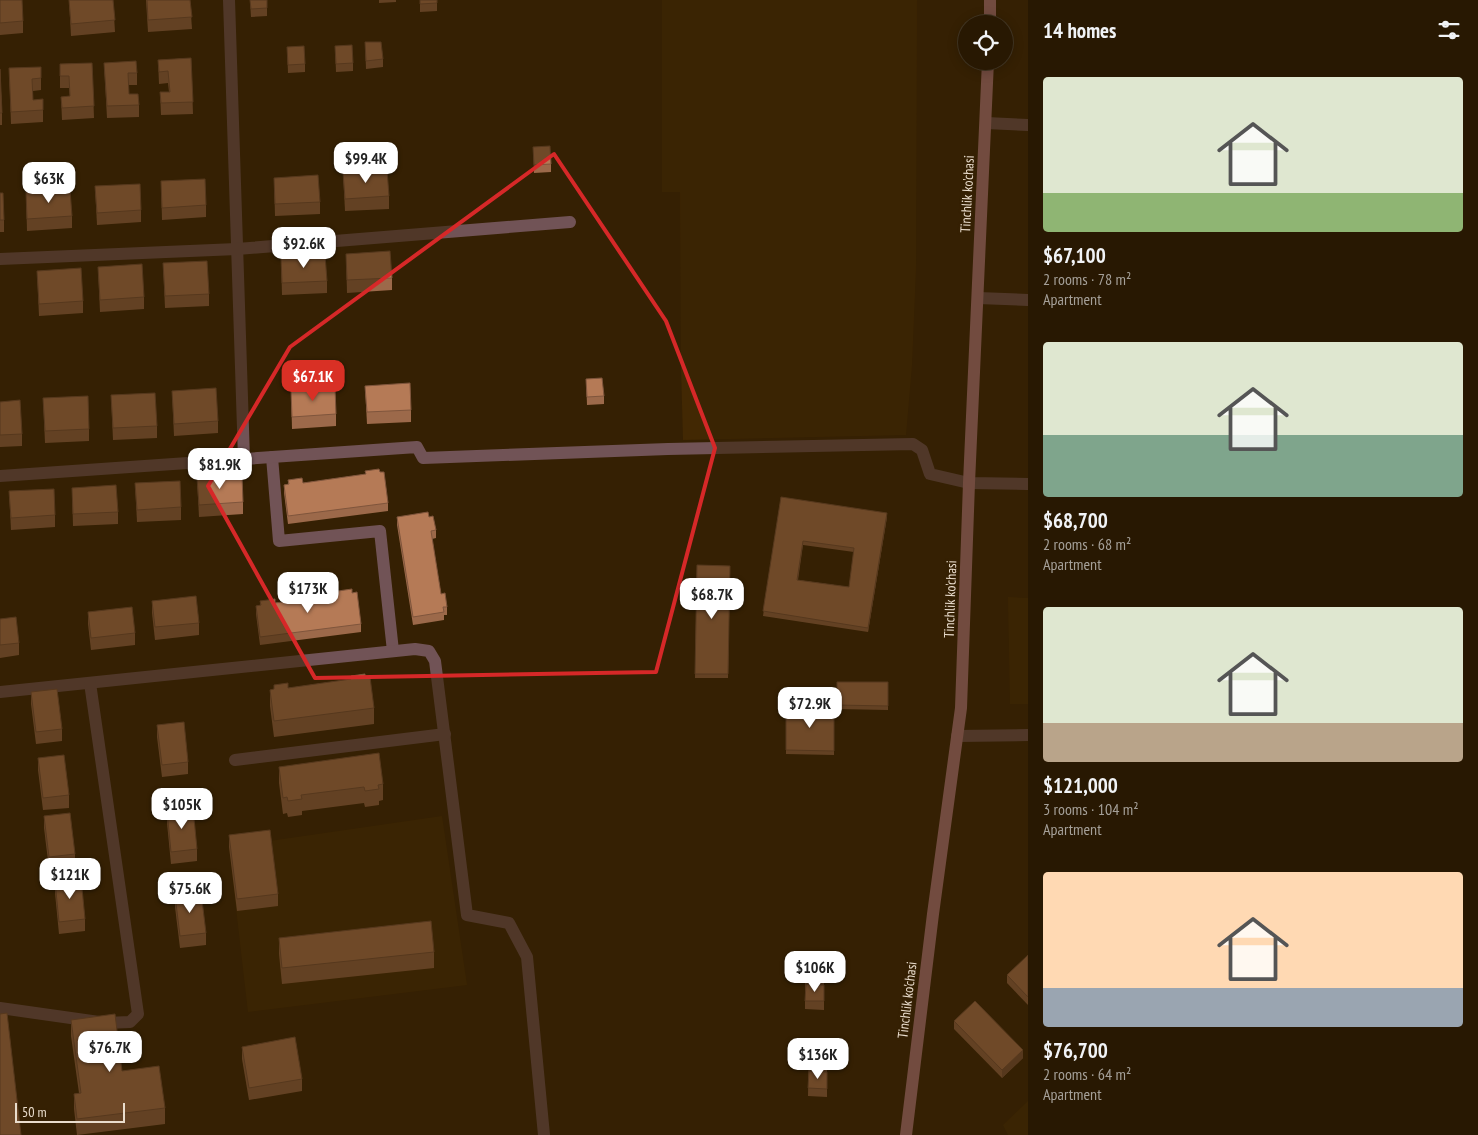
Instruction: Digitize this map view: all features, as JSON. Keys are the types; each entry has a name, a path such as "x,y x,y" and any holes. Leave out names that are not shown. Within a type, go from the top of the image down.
{"main road":[{"path":"990,0 990,15"},
{"name":"Tinchlik ko'chasi","path":"906,1135 961,708 988,70"}],"street":[{"path":"230,0 244,459"},
{"path":"986,123 1028,125"},
{"path":"0,259 237,249 570,222"},
{"path":"978,298 1028,300"},
{"path":"0,476 417,446 423,458 913,444 922,450 930,474 969,483 1028,484"},
{"path":"272,457 278,541 380,531 394,651"},
{"path":"0,692 394,651 415,649 429,651 435,661 467,915 509,923 527,957 544,1135"},
{"path":"0,1008 106,1023 130,1022 138,1014 90,683"},
{"path":"235,760 445,734"},
{"path":"957,736 1028,735"}],"highlighted area":[{"path":"554,154 666,321 715,448 656,672 315,678 208,486 290,347"}],"shaded area":[{"path":"662,0 917,0 916,268 912,365 906,435 683,440 680,192 662,192"},
{"path":"1008,597 1028,598 1028,704 1010,704"},
{"path":"442,816 467,985 248,1012 229,847"},
{"path":"1028,1101 1028,1135 1008,1135 1003,1125"}],"building":[{"path":"0,0 22,0 23,21 0,23"},
{"path":"69,0 113,0 115,20 71,24"},
{"path":"147,0 190,0 192,17 148,20"},
{"path":"250,0 267,0 267,8 251,9"},
{"path":"420,0 437,0 437,3 420,4"},
{"path":"365,42 381,42 383,59 366,61"},
{"path":"352,45 353,63 336,64 335,46"},
{"path":"304,46 305,64 288,65 287,47"},
{"path":"191,58 193,102 161,103 160,92 170,92 168,71 159,72 158,60"},
{"path":"136,61 137,73 128,73 129,94 138,94 139,105 107,106 104,63"},
{"path":"92,63 94,106 62,108 61,97 70,96 69,76 60,76 60,64"},
{"path":"41,67 41,78 32,79 33,100 43,99 43,110 11,112 9,68"},
{"path":"0,69 2,113 0,113"},
{"path":"550,146 551,164 534,165 533,147"},
{"path":"387,170 389,196 345,199 343,172"},
{"path":"318,175 320,202 275,204 274,178"},
{"path":"205,179 206,205 162,208 161,181"},
{"path":"140,184 141,210 97,213 95,186"},
{"path":"70,190 72,216 27,219 26,192"},
{"path":"0,193 3,193 4,220 0,220"},
{"path":"390,251 392,278 347,280 346,254"},
{"path":"325,255 327,281 282,283 281,257"},
{"path":"207,261 209,294 165,296 163,263"},
{"path":"142,264 144,297 100,300 98,267"},
{"path":"81,268 83,301 39,304 37,271"},
{"path":"602,378 604,396 587,397 586,379"},
{"path":"410,383 411,410 367,412 365,386"},
{"path":"216,388 218,421 174,424 172,391"},
{"path":"335,388 336,414 292,417 291,390"},
{"path":"155,393 157,426 113,428 111,395"},
{"path":"88,396 89,429 45,431 43,398"},
{"path":"20,400 22,434 0,435 0,402"},
{"path":"379,469 380,472 384,472 388,503 288,516 284,485 289,484 288,480 302,478 303,483 366,474 365,471"},
{"path":"242,476 243,502 199,505 197,478"},
{"path":"180,481 181,507 137,510 135,483"},
{"path":"116,485 118,512 73,514 72,488"},
{"path":"54,489 55,515 11,518 9,491"},
{"path":"781,497 887,513 868,628 763,611","holes":["803,541 854,548 849,587 797,580"]},
{"path":"428,512 429,517 433,516 436,530 431,531 441,594 445,593 447,607 443,607 444,612 413,617 397,517"},
{"path":"697,565 730,566 728,674 695,674"},
{"path":"352,589 352,593 357,592 361,624 260,637 256,606 261,605 260,601 275,599 275,603 338,595 338,591"},
{"path":"196,596 199,623 155,627 152,601"},
{"path":"132,607 135,633 91,638 88,612"},
{"path":"16,617 19,643 0,645 0,619"},
{"path":"365,674 365,677 370,677 374,708 274,721 270,690 274,689 274,685 288,683 288,688 351,679 351,676"},
{"path":"837,682 888,682 888,706 837,705"},
{"path":"57,689 62,729 36,732 31,692"},
{"path":"786,707 834,707 834,751 786,750"},
{"path":"184,722 188,762 162,765 157,725"},
{"path":"379,753 383,784 378,785 379,789 365,791 364,787 301,795 302,799 288,801 287,797 283,798 279,767"},
{"path":"64,755 69,795 43,798 38,758"},
{"path":"193,808 197,849 171,852 167,811"},
{"path":"70,813 75,854 49,857 44,816"},
{"path":"270,830 278,894 237,899 229,835"},
{"path":"81,878 85,919 59,922 55,881"},
{"path":"201,892 206,933 180,936 175,895"},
{"path":"431,921 434,952 282,968 279,938"},
{"path":"1028,955 1028,997 1007,975"},
{"path":"806,960 824,960 824,977 805,977"},
{"path":"806,984 824,985 824,1001 805,1001"},
{"path":"975,1001 1023,1050 1002,1070 954,1021"},
{"path":"7,1013 21,1135 0,1135 0,1014"},
{"path":"115,1014 122,1071 159,1066 165,1108 77,1119 74,1094 81,1093 71,1020"},
{"path":"295,1037 302,1079 249,1088 242,1047"},
{"path":"809,1047 827,1048 827,1064 808,1064"},
{"path":"809,1071 827,1072 827,1089 808,1088"}]}
